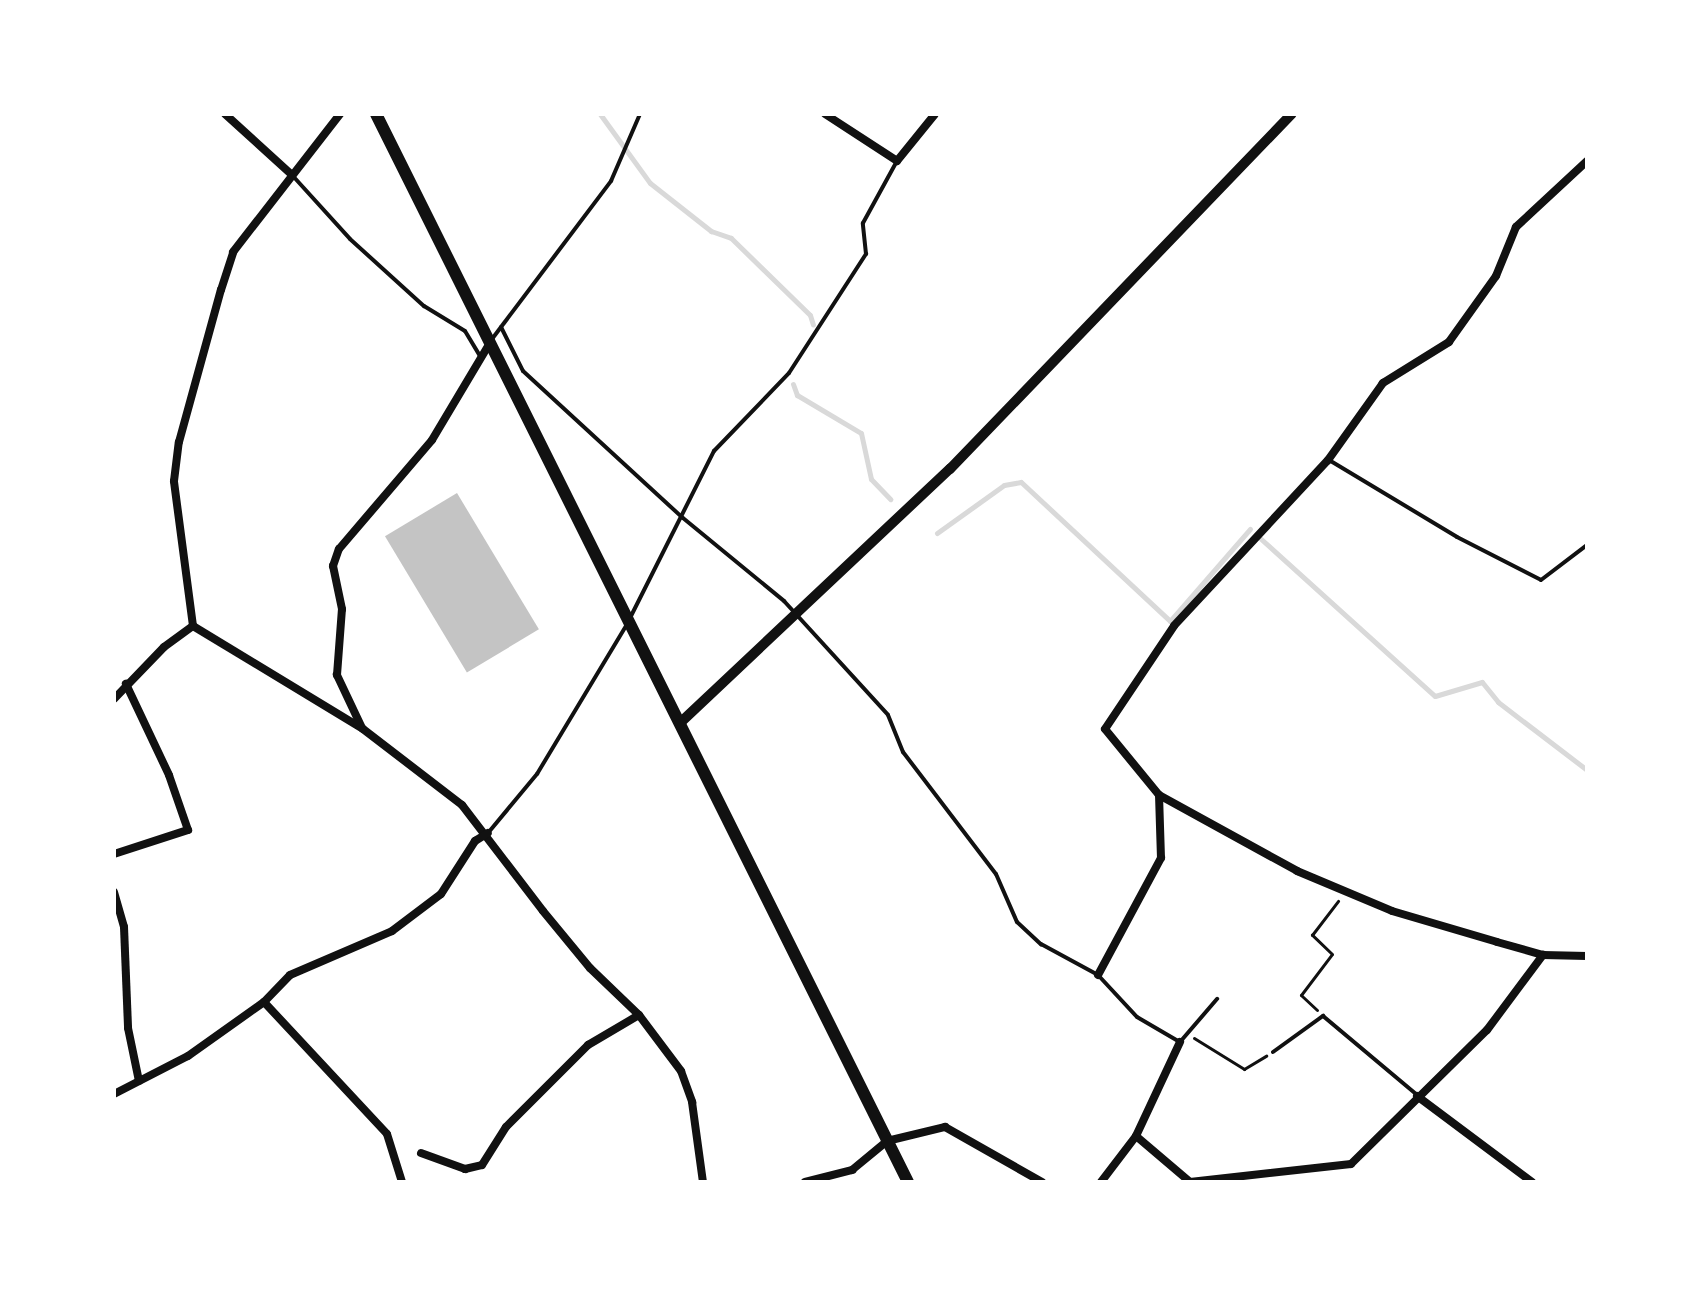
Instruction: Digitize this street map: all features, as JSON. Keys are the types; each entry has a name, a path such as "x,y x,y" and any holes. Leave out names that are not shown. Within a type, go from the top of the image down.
{"highway":[{"path":"376,114 908,1182"}],"street":[{"path":"225,114 291,174"},
{"path":"193,626 174,481 179,442 233,252 340,114"},
{"path":"825,114 897,161 935,114"},
{"path":"680,723 798,617 950,469 1292,114"},
{"path":"1587,161 1516,227 1496,276 1449,342 1383,383 1328,460 1174,626 1105,729 1159,795 1297,871 1392,911 1543,955 1587,956"},
{"path":"363,729 337,675 342,609 333,566 339,549 432,440 491,341"},
{"path":"114,699 126,684 193,626"},
{"path":"193,626 363,729 462,805 488,833 580,956 639,1015 681,1071 692,1102 703,1182"},
{"path":"114,854 188,830 169,775 126,684"},
{"path":"1098,975 1161,858 1159,795"},
{"path":"114,1093 188,1056 264,1002 290,975 372,943 429,904 441,894 475,841 488,833"},
{"path":"114,892 124,927 128,1028 139,1081"},
{"path":"1136,1136 1191,1182 1351,1164 1487,1030 1543,955"},
{"path":"264,1002 387,1134 402,1182"},
{"path":"421,1153 465,1169 482,1165 506,1127 588,1045 639,1015"},
{"path":"1101,1182 1136,1136 1180,1042"},
{"path":"1417,1096 1532,1182"},
{"path":"805,1182 852,1170 887,1141 945,1127 1042,1182"}],"lane":[{"path":"491,341 611,181 626,135 640,114"},
{"path":"488,833 537,774 627,623 683,518 714,451 789,373 866,254 863,223 897,161"},
{"path":"291,174 350,239 424,306 465,331 481,358"},
{"path":"501,327 523,371 683,518 798,617 888,715 903,752 996,874 1017,922 1041,944 1098,975 1137,1017 1180,1042 1217,999"},
{"path":"1328,460 1457,537 1541,580 1587,545"},
{"path":"1273,1052 1323,1016 1417,1096"}],"path":[{"path":"1323,1016 1301,995 1332,954 1312,935 1345,891"},
{"path":"1188,1034 1244,1069 1273,1052"}],"building":[{"path":"457,493 539,629 467,673 385,536"}],"waterway":[{"path":"600,114 650,183 711,231 731,238 810,315 813,325"},
{"path":"793,384 797,395 861,433 871,479 890,499"},
{"path":"937,533 1004,485 1021,482 1170,621 1250,529"},
{"path":"1261,539 1435,696 1482,682 1498,702 1587,770"}]}
